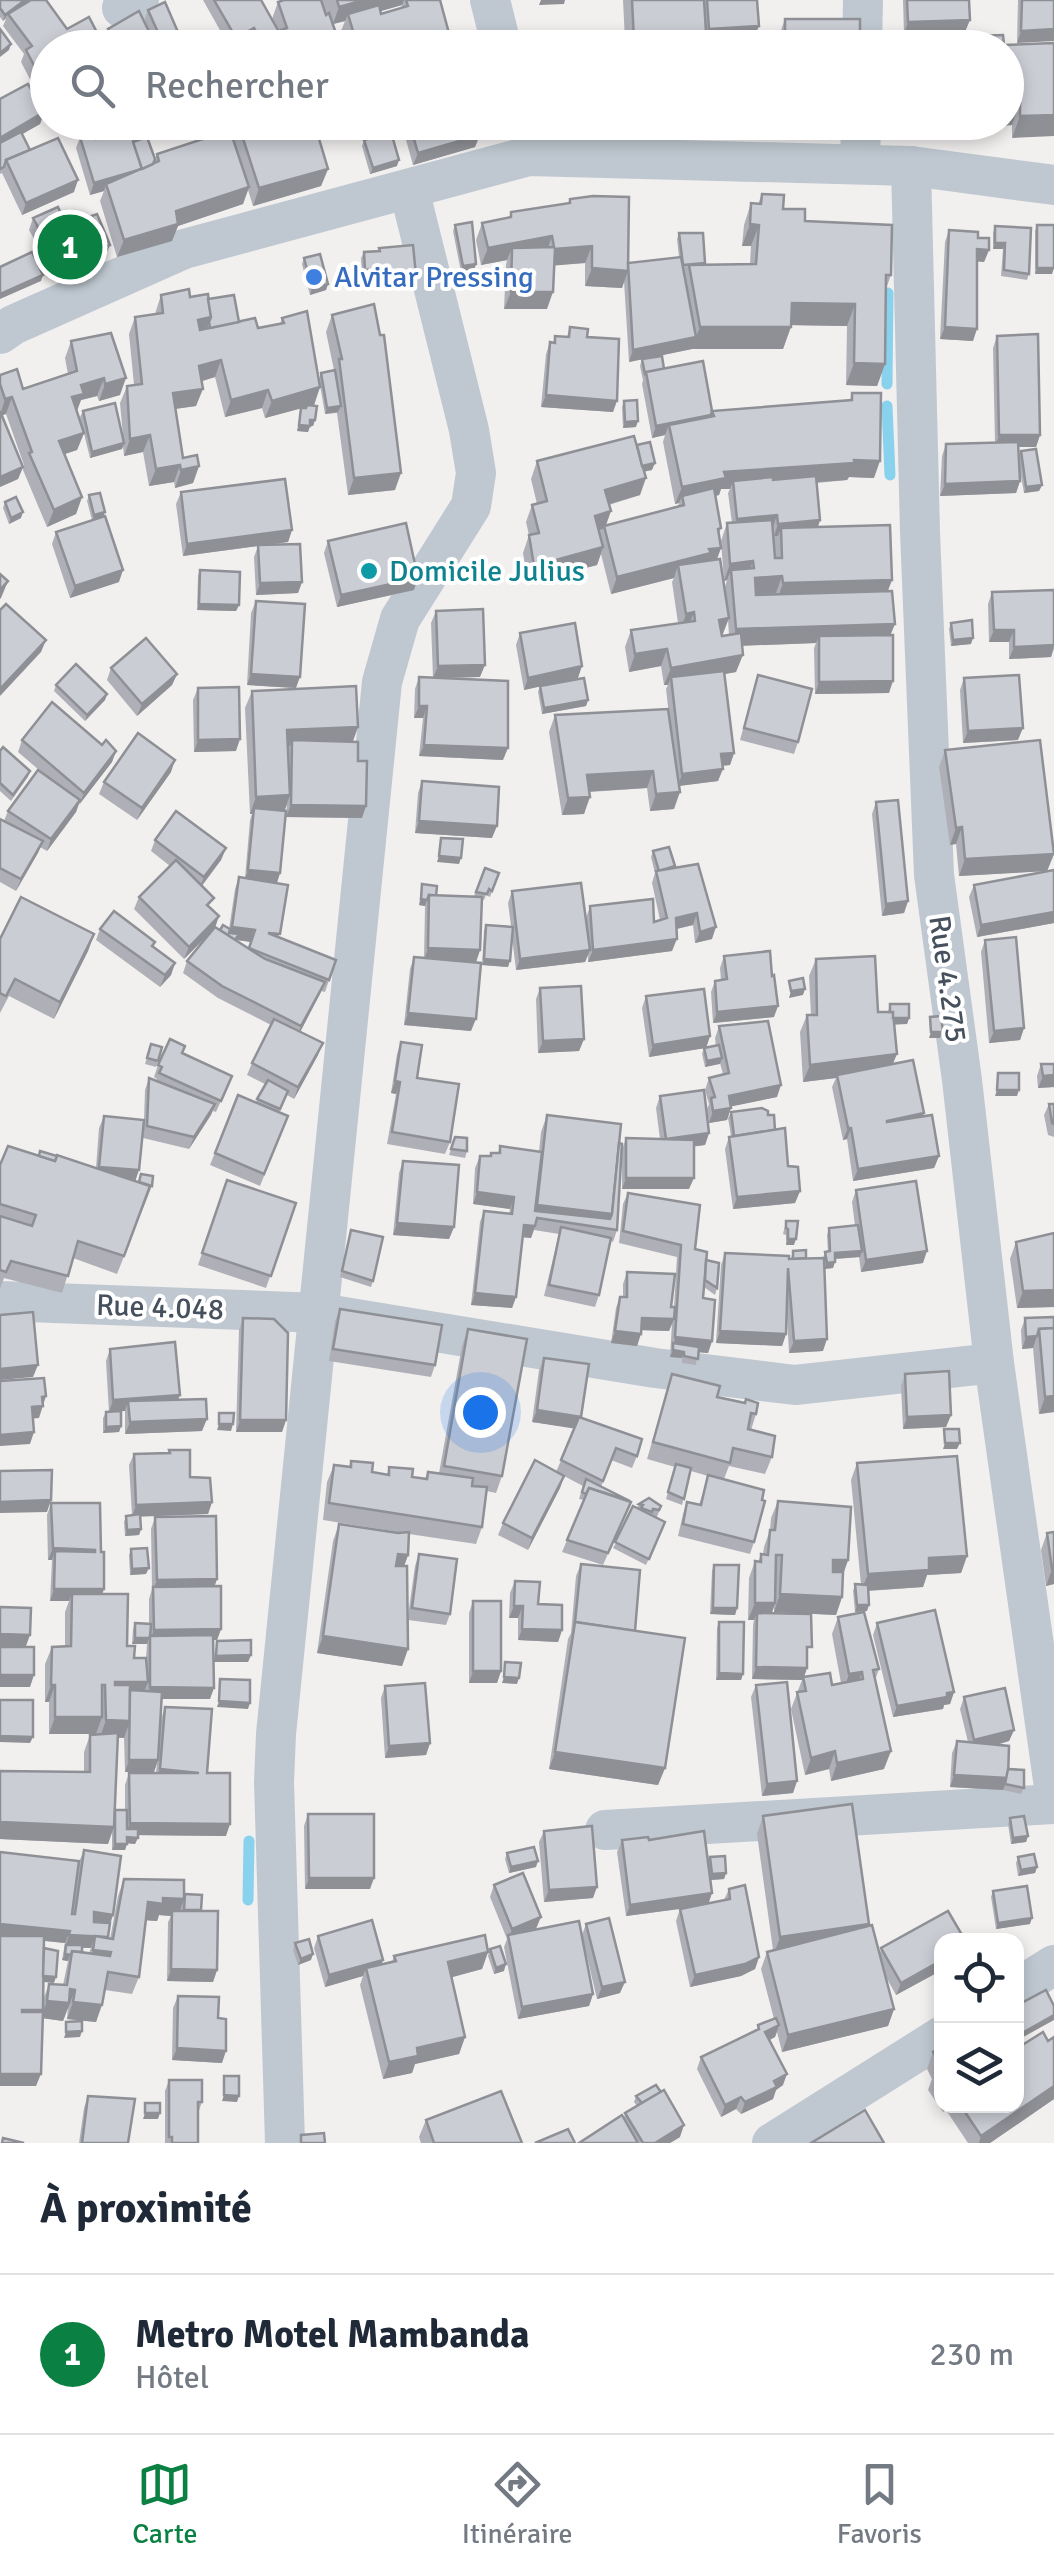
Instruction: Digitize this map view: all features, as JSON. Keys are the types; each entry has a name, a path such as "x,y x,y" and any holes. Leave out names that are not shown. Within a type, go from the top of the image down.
{"street":[{"path":"490,0 498,30"},
{"path":"862,30 863,0"},
{"path":"0,334 184,249 409,189 523,140"},
{"path":"538,140 912,166 1054,184"},
{"path":"860,164 861,140"},
{"name":"Rue 4.275","path":"912,166 920,532 934,875 994,1362 1054,1787"},
{"path":"284,2143 276,1750 382,682 400,619 470,506 476,473 470,430 409,189"},
{"name":"Rue 4.048","path":"0,1301 320,1313 656,1368 796,1386 994,1362"},
{"path":"605,1830 1054,1804"},
{"path":"1024,1984 1054,1965"},
{"path":"772,2143 934,2041"}],"building":[{"path":"0,0 25,0 5,15"},
{"path":"31,0 46,0 67,29 89,17 96,30 30,30 30,43 8,14"},
{"path":"214,0 261,0 278,30 254,28 231,30"},
{"path":"321,0 335,30 281,30 287,28 278,2"},
{"path":"337,0 364,0 339,7"},
{"path":"406,0 440,0 448,30 353,30 348,14 379,5 381,14 408,6"},
{"path":"632,0 704,0 706,30 634,30"},
{"path":"707,0 757,0 759,26 709,29"},
{"path":"907,0 969,0 970,20 908,22"},
{"path":"1022,0 1054,0 1054,29 1021,30"},
{"path":"165,2 177,30 157,30 148,10"},
{"path":"139,11 148,30 109,30"},
{"path":"785,19 860,19 860,30 785,30"},
{"path":"0,29 11,44 0,53"},
{"path":"1054,43 1054,115 1024,116 1024,44"},
{"path":"28,84 30,88 30,120 0,138 0,99"},
{"path":"21,132 30,150 6,160 0,169 0,143"},
{"path":"59,140 78,180 26,203 6,160"},
{"path":"81,140 133,140 142,169 94,183"},
{"path":"148,140 153,164 142,169 133,142"},
{"path":"200,140 233,140 249,187 176,211 178,224 124,240 106,184 159,161 157,154"},
{"path":"244,140 319,140 328,169 259,188"},
{"path":"364,140 393,140 399,160 373,168"},
{"path":"414,140 463,140 418,153"},
{"path":"762,194 784,195 783,209 805,209 805,221 892,225 891,275 886,275 885,364 854,363 855,304 792,303 791,327 700,327 689,265 756,264 759,225 750,224 751,203 761,204"},
{"path":"593,196 629,197 628,271 592,268 592,246 555,249 553,292 511,292 512,248 554,247 552,236 488,248 482,223 511,217 511,212"},
{"path":"58,207 66,225 97,214 110,245 58,263 33,218"},
{"path":"472,222 476,264 463,266 455,225"},
{"path":"1037,225 1054,225 1054,268 1037,268"},
{"path":"995,226 1031,228 1029,274 1004,270 1005,243 995,243"},
{"path":"949,230 978,232 978,238 989,238 989,250 977,249 977,329 945,327"},
{"path":"679,233 703,233 705,263 683,265"},
{"path":"413,245 416,275 383,279 382,268 365,270 364,252"},
{"path":"32,252 43,275 0,294 0,267"},
{"name":"Alvitar Pressing","path":"320,254 328,284 312,288 304,258"},
{"path":"681,257 696,337 633,350 628,263"},
{"path":"189,289 190,297 208,294 211,317 198,320 200,330 255,318 258,328 284,323 282,318 307,311 320,387 272,401 268,390 231,400 221,360 199,366 203,389 173,393 183,458 197,455 199,466 156,469 150,435 130,439 127,386 142,384 135,317 163,313 161,295"},
{"path":"234,295 239,322 210,328 208,299"},
{"path":"374,304 380,335 384,335 401,473 354,478 342,359 332,315"},
{"path":"570,327 588,329 587,337 619,339 617,401 546,395 550,342 555,343 555,336 569,337"},
{"path":"111,333 126,378 105,384 104,378 81,385 84,394 72,397 84,433 59,441 82,497 54,510 29,453 32,452 12,397 5,399 0,375 17,369 23,389 77,371 71,341"},
{"path":"1038,334 1040,435 999,435 997,336"},
{"path":"662,356 664,369 645,374 642,359"},
{"path":"703,361 711,415 656,426 646,372"},
{"path":"335,370 341,406 327,408 321,373"},
{"path":"852,393 881,393 880,461 724,472 726,478 682,487 669,425 714,416 712,411 852,400"},
{"path":"637,400 638,421 625,422 624,401"},
{"path":"115,403 124,443 92,452 83,411"},
{"path":"317,406 315,420 310,420 310,426 299,425 301,408"},
{"path":"0,411 23,467 0,477"},
{"path":"634,436 646,478 605,490 611,511 595,516 603,547 534,566 529,535 539,533 532,505 547,501 537,461"},
{"path":"650,442 655,463 642,466 637,445"},
{"path":"1018,442 1020,481 945,484 946,444"},
{"path":"1036,449 1042,485 1026,487 1021,451"},
{"path":"816,476 820,520 778,524 777,515 737,519 733,481"},
{"path":"285,479 292,530 187,544 181,492"},
{"path":"714,488 721,548 617,577 604,526 684,505 682,496"},
{"path":"100,493 105,512 94,515 89,495"},
{"path":"16,497 23,512 11,518 5,502"},
{"path":"105,516 123,570 75,586 56,532"},
{"path":"772,520 775,558 782,558 781,528 890,525 892,580 783,583 782,576 755,578 756,595 892,591 895,624 736,629 731,570 754,568 753,561 730,564 727,523"},
{"name":"Domicile Julius","path":"406,523 418,578 341,595 328,541"},
{"path":"300,544 302,582 260,583 258,545"},
{"path":"720,559 729,618 719,620 722,636 741,633 743,655 671,668 667,649 635,654 631,630 695,621 694,612 686,614 678,565"},
{"path":"200,570 240,572 239,605 199,604"},
{"path":"0,574 8,581 0,590"},
{"path":"1054,590 1054,645 1014,647 1014,630 994,630 992,592"},
{"path":"256,601 305,604 300,677 251,674"},
{"path":"6,604 46,640 0,689 0,610"},
{"path":"483,609 485,665 438,666 436,611"},
{"path":"972,620 973,638 953,640 951,623"},
{"path":"575,623 582,666 528,678 520,633"},
{"path":"893,635 893,681 819,682 819,636"},
{"path":"146,638 177,674 142,704 111,668"},
{"path":"76,664 107,694 87,715 56,685"},
{"path":"724,671 734,753 721,754 723,769 682,774 671,677"},
{"path":"758,675 812,689 798,742 744,728"},
{"path":"1019,675 1023,728 968,731 964,678"},
{"path":"419,677 508,681 508,748 424,745 427,706 419,706"},
{"path":"584,678 588,700 544,708 540,686"},
{"path":"356,686 358,727 287,730 290,795 256,797 252,691"},
{"path":"239,687 240,739 198,740 198,688"},
{"path":"52,702 102,745 106,740 116,751 84,793 22,740"},
{"path":"668,709 680,792 656,794 653,771 587,775 590,797 568,798 555,715"},
{"path":"138,733 175,760 142,808 104,782"},
{"path":"292,740 358,742 358,761 367,761 366,806 291,805"},
{"path":"1040,740 1054,854 965,859 962,827 956,828 945,750"},
{"path":"3,747 30,771 13,795 0,783"},
{"path":"38,770 80,800 51,839 8,811"},
{"path":"422,781 499,787 497,826 419,821"},
{"path":"898,800 908,901 886,904 876,802"},
{"path":"254,808 286,811 280,873 248,870"},
{"path":"176,811 226,848 204,877 155,840"},
{"path":"0,819 43,841 21,879 0,868"},
{"path":"441,838 463,839 461,858 439,856"},
{"path":"669,847 675,866 659,871 653,851"},
{"path":"176,860 214,898 207,905 219,916 189,947 139,897"},
{"path":"698,864 716,927 700,932 697,913 676,918 677,939 593,950 590,906 653,899 654,922 667,918 656,871"},
{"path":"485,868 499,873 487,894 476,892"},
{"path":"1054,870 1054,912 981,925 974,885"},
{"path":"239,877 288,885 280,934 268,933 336,960 329,980 249,948 255,930 232,927"},
{"path":"581,883 590,950 520,959 512,891"},
{"path":"422,884 437,886 436,896 421,899"},
{"path":"429,895 482,897 480,950 428,948"},
{"path":"21,897 94,934 60,1002 15,979 6,996 0,993 0,939"},
{"path":"114,911 155,942 152,946 175,963 165,975 100,929"},
{"path":"223,925 230,929 229,933 239,934 235,940 220,930"},
{"path":"486,925 513,927 510,961 484,959"},
{"path":"215,927 265,959 325,982 301,1026 222,986 187,961"},
{"path":"1016,937 1024,1028 994,1031 985,940"},
{"path":"770,951 778,1006 717,1012 715,981 727,979 724,956"},
{"path":"875,956 878,1012 893,1012 897,1054 810,1065 807,1015 817,1015 816,959"},
{"path":"414,957 481,963 476,1019 408,1013"},
{"path":"803,978 805,989 791,991 789,981"},
{"path":"581,986 584,1039 543,1041 540,988"},
{"path":"704,989 710,1036 653,1045 646,996"},
{"path":"890,1004 909,1004 909,1018 893,1018"},
{"path":"941,1016 943,1032 931,1032 930,1017"},
{"path":"274,1019 323,1043 298,1087 252,1063"},
{"path":"768,1021 781,1085 729,1096 731,1108 713,1111 711,1098 715,1097 709,1078 729,1073 719,1026"},
{"path":"170,1039 185,1046 182,1053 232,1076 221,1101 159,1073 162,1067 158,1065"},
{"path":"401,1042 422,1045 417,1078 459,1084 450,1142 392,1132"},
{"path":"151,1044 162,1047 158,1061 147,1058"},
{"path":"719,1045 722,1058 707,1061 704,1048"},
{"path":"913,1060 924,1113 887,1122 932,1115 939,1156 858,1169 837,1075"},
{"path":"1041,1064 1054,1064 1054,1075 1043,1076"},
{"path":"998,1073 1019,1073 1019,1090 997,1090"},
{"path":"149,1078 215,1104 194,1137 147,1126"},
{"path":"268,1080 288,1091 280,1109 257,1099"},
{"path":"704,1090 709,1133 666,1139 660,1096"},
{"path":"238,1095 288,1116 264,1174 215,1153"},
{"path":"1049,1104 1054,1104 1054,1124 1052,1123"},
{"path":"762,1108 768,1115 774,1115 775,1130 734,1136 731,1112"},
{"path":"547,1115 621,1124 612,1214 537,1205"},
{"path":"104,1116 144,1120 139,1170 99,1167"},
{"path":"785,1128 788,1166 798,1167 800,1191 737,1197 729,1137"},
{"path":"455,1137 467,1138 467,1151 451,1149"},
{"path":"626,1138 694,1140 694,1178 626,1178"},
{"path":"619,1143 622,1144 617,1230 537,1218 535,1226 524,1225 516,1297 475,1293 484,1211 512,1214 514,1197 477,1192 480,1156 500,1153 500,1146 542,1152 535,1211 610,1219"},
{"path":"8,1146 55,1161 57,1155 150,1186 124,1256 78,1241 68,1276 11,1261 6,1272 0,1270 0,1216 32,1226 36,1215 0,1204 0,1165"},
{"path":"40,1151 57,1156 55,1161 39,1156"},
{"path":"403,1161 459,1165 454,1227 397,1223"},
{"path":"141,1174 153,1176 152,1186 139,1182"},
{"path":"227,1180 296,1203 271,1276 202,1253"},
{"path":"916,1181 927,1251 866,1260 856,1190"},
{"path":"628,1193 700,1205 695,1249 707,1252 703,1298 715,1300 712,1341 675,1337 681,1245 623,1231"},
{"path":"786,1221 798,1221 796,1239 788,1239"},
{"path":"858,1225 862,1251 835,1253 835,1262 827,1263 829,1228"},
{"path":"561,1227 611,1238 599,1295 549,1285"},
{"path":"351,1230 383,1237 373,1281 342,1271"},
{"path":"1054,1233 1054,1290 1023,1291 1016,1242"},
{"path":"806,1250 806,1258 793,1259 793,1251"},
{"path":"725,1253 824,1258 827,1339 794,1341 788,1268 786,1334 720,1331"},
{"path":"706,1260 719,1263 717,1288 705,1280"},
{"path":"627,1272 675,1274 671,1307 675,1307 674,1319 642,1318 641,1334 615,1331 620,1297 627,1297"},
{"path":"340,1309 442,1325 435,1365 333,1349"},
{"path":"33,1312 38,1365 0,1369 0,1315"},
{"path":"1054,1317 1054,1328 1039,1329 1037,1336 1026,1337 1025,1318"},
{"path":"243,1318 274,1319 288,1333 286,1420 240,1420"},
{"path":"1054,1328 1054,1396 1045,1397 1039,1329"},
{"path":"468,1329 527,1339 502,1476 444,1466"},
{"path":"175,1342 180,1395 113,1400 110,1349"},
{"path":"673,1343 699,1347 698,1359 673,1350"},
{"path":"544,1358 589,1364 581,1417 537,1410"},
{"path":"949,1371 951,1415 907,1417 905,1374"},
{"path":"672,1374 720,1386 717,1397 758,1403 748,1429 775,1436 772,1457 733,1448 730,1463 653,1442"},
{"path":"44,1378 43,1406 32,1407 34,1432 0,1435 0,1381"},
{"path":"206,1399 207,1419 130,1422 128,1401"},
{"path":"121,1411 121,1426 106,1427 106,1412"},
{"path":"219,1413 234,1413 233,1424 219,1424"},
{"path":"579,1417 642,1439 637,1456 616,1448 603,1481 561,1460"},
{"path":"944,1429 959,1429 960,1443 945,1443"},
{"path":"169,1450 190,1450 190,1477 210,1478 212,1502 136,1505 134,1454 170,1453"},
{"path":"957,1456 967,1556 929,1558 929,1570 868,1574 857,1463"},
{"path":"535,1460 564,1476 532,1538 503,1523"},
{"path":"351,1461 373,1463 372,1472 389,1475 389,1467 413,1469 412,1477 427,1479 428,1472 473,1478 472,1486 487,1487 482,1527 329,1503 334,1465 351,1467"},
{"path":"676,1464 691,1468 684,1499 668,1492"},
{"path":"52,1470 51,1500 0,1502 0,1471"},
{"path":"708,1475 764,1490 765,1501 754,1542 683,1524 687,1502 701,1505"},
{"path":"586,1479 630,1501 589,1488 586,1494 582,1492"},
{"path":"589,1488 631,1502 608,1553 567,1540"},
{"path":"649,1498 661,1506 659,1510 641,1508 643,1505 639,1504"},
{"path":"778,1501 851,1507 848,1560 833,1560 833,1572 843,1572 842,1597 780,1594 782,1555 776,1555 775,1603 755,1603 755,1561 761,1562 761,1554 768,1555"},
{"path":"51,1503 100,1503 104,1589 54,1589 55,1551 95,1550 53,1548"},
{"path":"633,1506 665,1522 649,1559 615,1542"},
{"path":"140,1514 141,1529 127,1530 126,1516"},
{"path":"216,1516 217,1579 157,1580 155,1517"},
{"path":"339,1524 409,1532 408,1555 398,1554 396,1566 407,1566 408,1649 323,1636"},
{"path":"1054,1532 1054,1568 1052,1569 1047,1533"},
{"path":"147,1548 149,1568 132,1569 131,1549"},
{"path":"419,1554 457,1559 450,1614 412,1608"},
{"path":"581,1564 640,1570 635,1631 575,1622"},
{"path":"714,1565 739,1565 737,1608 713,1608"},
{"path":"515,1581 540,1582 538,1604 562,1605 562,1630 522,1629 523,1606 514,1606"},
{"path":"855,1584 868,1585 869,1605 857,1605"},
{"path":"221,1586 221,1629 154,1630 153,1587"},
{"path":"72,1594 128,1594 127,1646 135,1646 134,1658 146,1658 148,1682 115,1682 130,1685 130,1721 106,1720 105,1685 102,1717 55,1717 52,1647 71,1646"},
{"path":"473,1601 501,1601 501,1671 473,1671"},
{"path":"0,1607 31,1608 30,1635 0,1634"},
{"path":"935,1610 954,1692 947,1693 947,1697 897,1706 877,1623"},
{"path":"864,1612 879,1669 873,1670 891,1751 837,1763 835,1751 811,1758 797,1692 806,1691 803,1677 830,1673 832,1685 863,1679 862,1672 849,1674 838,1617"},
{"path":"757,1613 811,1614 812,1647 807,1647 807,1668 756,1667"},
{"path":"575,1622 685,1638 665,1768 555,1752"},
{"path":"719,1622 744,1622 743,1674 719,1673"},
{"path":"135,1623 151,1624 150,1638 135,1638"},
{"path":"213,1635 214,1688 150,1687 150,1636"},
{"path":"251,1640 251,1655 216,1656 217,1641"},
{"path":"0,1647 34,1647 34,1675 0,1675"},
{"path":"505,1662 521,1663 519,1678 504,1677"},
{"path":"220,1679 250,1680 250,1703 219,1701"},
{"path":"787,1682 797,1781 767,1784 756,1685"},
{"path":"425,1683 430,1743 389,1746 385,1686"},
{"path":"1005,1688 1014,1730 974,1740 964,1697"},
{"path":"130,1690 162,1692 158,1760 129,1760"},
{"path":"0,1700 33,1700 33,1737 0,1736"},
{"path":"165,1707 212,1709 207,1773 230,1773 230,1824 130,1823 129,1773 199,1773 160,1769"},
{"path":"118,1733 114,1827 0,1822 0,1771 90,1772 90,1735"},
{"path":"957,1741 1009,1746 1008,1778 954,1775"},
{"path":"1008,1769 1024,1770 1024,1788 1005,1784"},
{"path":"852,1804 869,1924 780,1937 763,1816"},
{"path":"115,1810 127,1810 127,1829 138,1829 138,1838 127,1837 127,1844 115,1844"},
{"path":"308,1814 374,1814 374,1878 309,1878"},
{"path":"1024,1816 1028,1836 1013,1838 1010,1818"},
{"path":"592,1826 597,1887 549,1890 544,1831"},
{"path":"704,1831 712,1893 630,1905 622,1840"},
{"path":"534,1847 538,1861 511,1867 507,1853"},
{"path":"84,1850 121,1856 113,1915 94,1912 94,1922 110,1923 108,1937 0,1924 0,1852 79,1861 75,1914"},
{"path":"1034,1854 1037,1867 1021,1870 1018,1857"},
{"path":"725,1856 726,1873 712,1874 710,1857"},
{"path":"523,1873 541,1917 512,1929 494,1885"},
{"path":"124,1879 184,1880 184,1899 163,1898 163,1904 148,1902 139,1977 108,1972 102,2005 73,2002 75,1990 70,1989 69,2003 47,2001 49,1984 67,1985 72,1951 110,1956 111,1952 93,1950 95,1936 113,1939"},
{"path":"745,1885 759,1957 695,1975 680,1909 730,1899 729,1889"},
{"path":"1027,1886 1032,1918 998,1923 993,1891"},
{"path":"185,1894 202,1895 201,1910 184,1910"},
{"path":"172,1911 218,1911 217,1970 171,1969"},
{"path":"948,1911 961,1933 934,1933 934,1964 901,1983 881,1948"},
{"path":"609,1918 625,1982 602,1987 586,1924"},
{"path":"372,1920 383,1960 329,1975 318,1936"},
{"path":"579,1921 593,1994 522,2007 508,1935"},
{"path":"872,1925 894,2009 788,2035 767,1952"},
{"path":"485,1935 488,1952 448,1962 465,2037 417,2048 418,2056 389,2062 366,1968 396,1961 394,1956"},
{"path":"0,1936 44,1936 43,2010 22,2010 43,2012 41,2074 0,2074"},
{"path":"309,1939 313,1954 301,1959 295,1943"},
{"path":"66,1945 82,1945 82,1952 65,1954"},
{"path":"500,1946 506,1964 496,1968 490,1949"},
{"path":"44,1948 58,1951 56,1977 43,1976"},
{"path":"1046,1990 1054,2015 1024,2032 1024,2002"},
{"path":"178,1996 219,1997 218,2018 226,2019 226,2051 177,2048"},
{"path":"776,2018 779,2025 765,2032 787,2074 774,2081 777,2087 745,2102 741,2097 725,2105 701,2057"},
{"path":"82,2021 82,2031 66,2032 66,2022"},
{"path":"1043,2032 1048,2041 1054,2037 1054,2086 1024,2107 1024,2044"},
{"path":"224,2076 239,2076 239,2096 224,2095"},
{"path":"169,2080 202,2080 198,2143 172,2143 169,2137"},
{"path":"656,2085 661,2092 642,2103 636,2096"},
{"path":"664,2090 684,2125 655,2143 643,2143 625,2113"},
{"path":"501,2091 522,2143 434,2143 426,2120"},
{"path":"88,2096 135,2099 128,2143 82,2143"},
{"path":"145,2103 160,2103 160,2113 145,2113"},
{"path":"865,2110 884,2143 811,2143"},
{"path":"966,2113 1015,2113 981,2136"},
{"path":"622,2115 638,2143 579,2143"},
{"path":"568,2129 575,2143 535,2143"},
{"path":"324,2133 325,2143 301,2143 301,2135"}],"waterway":[{"path":"887,384 888,293"},
{"path":"887,406 890,475"},
{"path":"248,1900 249,1841"}],"place":[{"name":"Metro Motel Mambanda","path":"70,247"},
{"name":"Alvitar Pressing","path":"314,277"},
{"name":"Domicile Julius","path":"369,571"}]}
